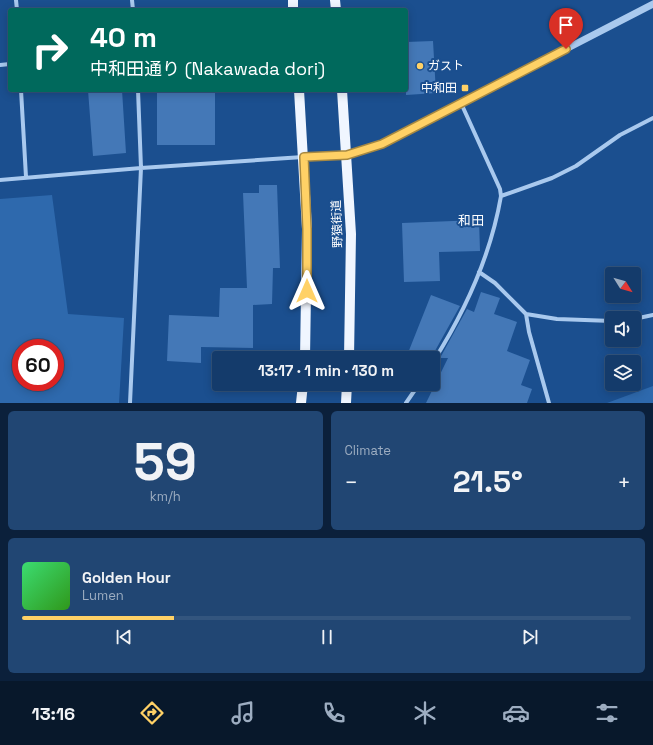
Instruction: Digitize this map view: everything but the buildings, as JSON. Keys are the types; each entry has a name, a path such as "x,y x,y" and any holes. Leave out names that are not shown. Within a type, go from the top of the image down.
{"main road":[{"path":"299,92 307,229 305,351"},
{"name":"野猿街道","path":"342,92 351,242 349,351"},
{"path":"301,403 302,391"},
{"path":"346,403 347,391"}],"street":[{"path":"0,180 141,168 347,155 382,144 653,4"},
{"path":"21,92 26,177"},
{"path":"130,403 141,168 138,92"},
{"path":"439,351 471,291 491,235 501,196 500,189 461,103"},
{"path":"501,196 552,178 576,166 620,135 653,118"},
{"path":"478,272 495,283 526,314 529,332 549,403"},
{"path":"526,314 557,318 605,321"},
{"path":"641,318 653,315"},
{"path":"406,403 415,391"}],"shaded area":[{"path":"52,195 68,314 124,318 119,403 0,403 0,199"},
{"path":"653,386 653,403 607,403 641,391"}],"place":[{"name":"ガスト","path":"420,66"},
{"name":"中和田","path":"465,88"}],"district":[{"name":"和田","path":"471,220"}],"route":[{"path":"307,291 307,229 304,157 347,155 382,144 566,49"}]}
